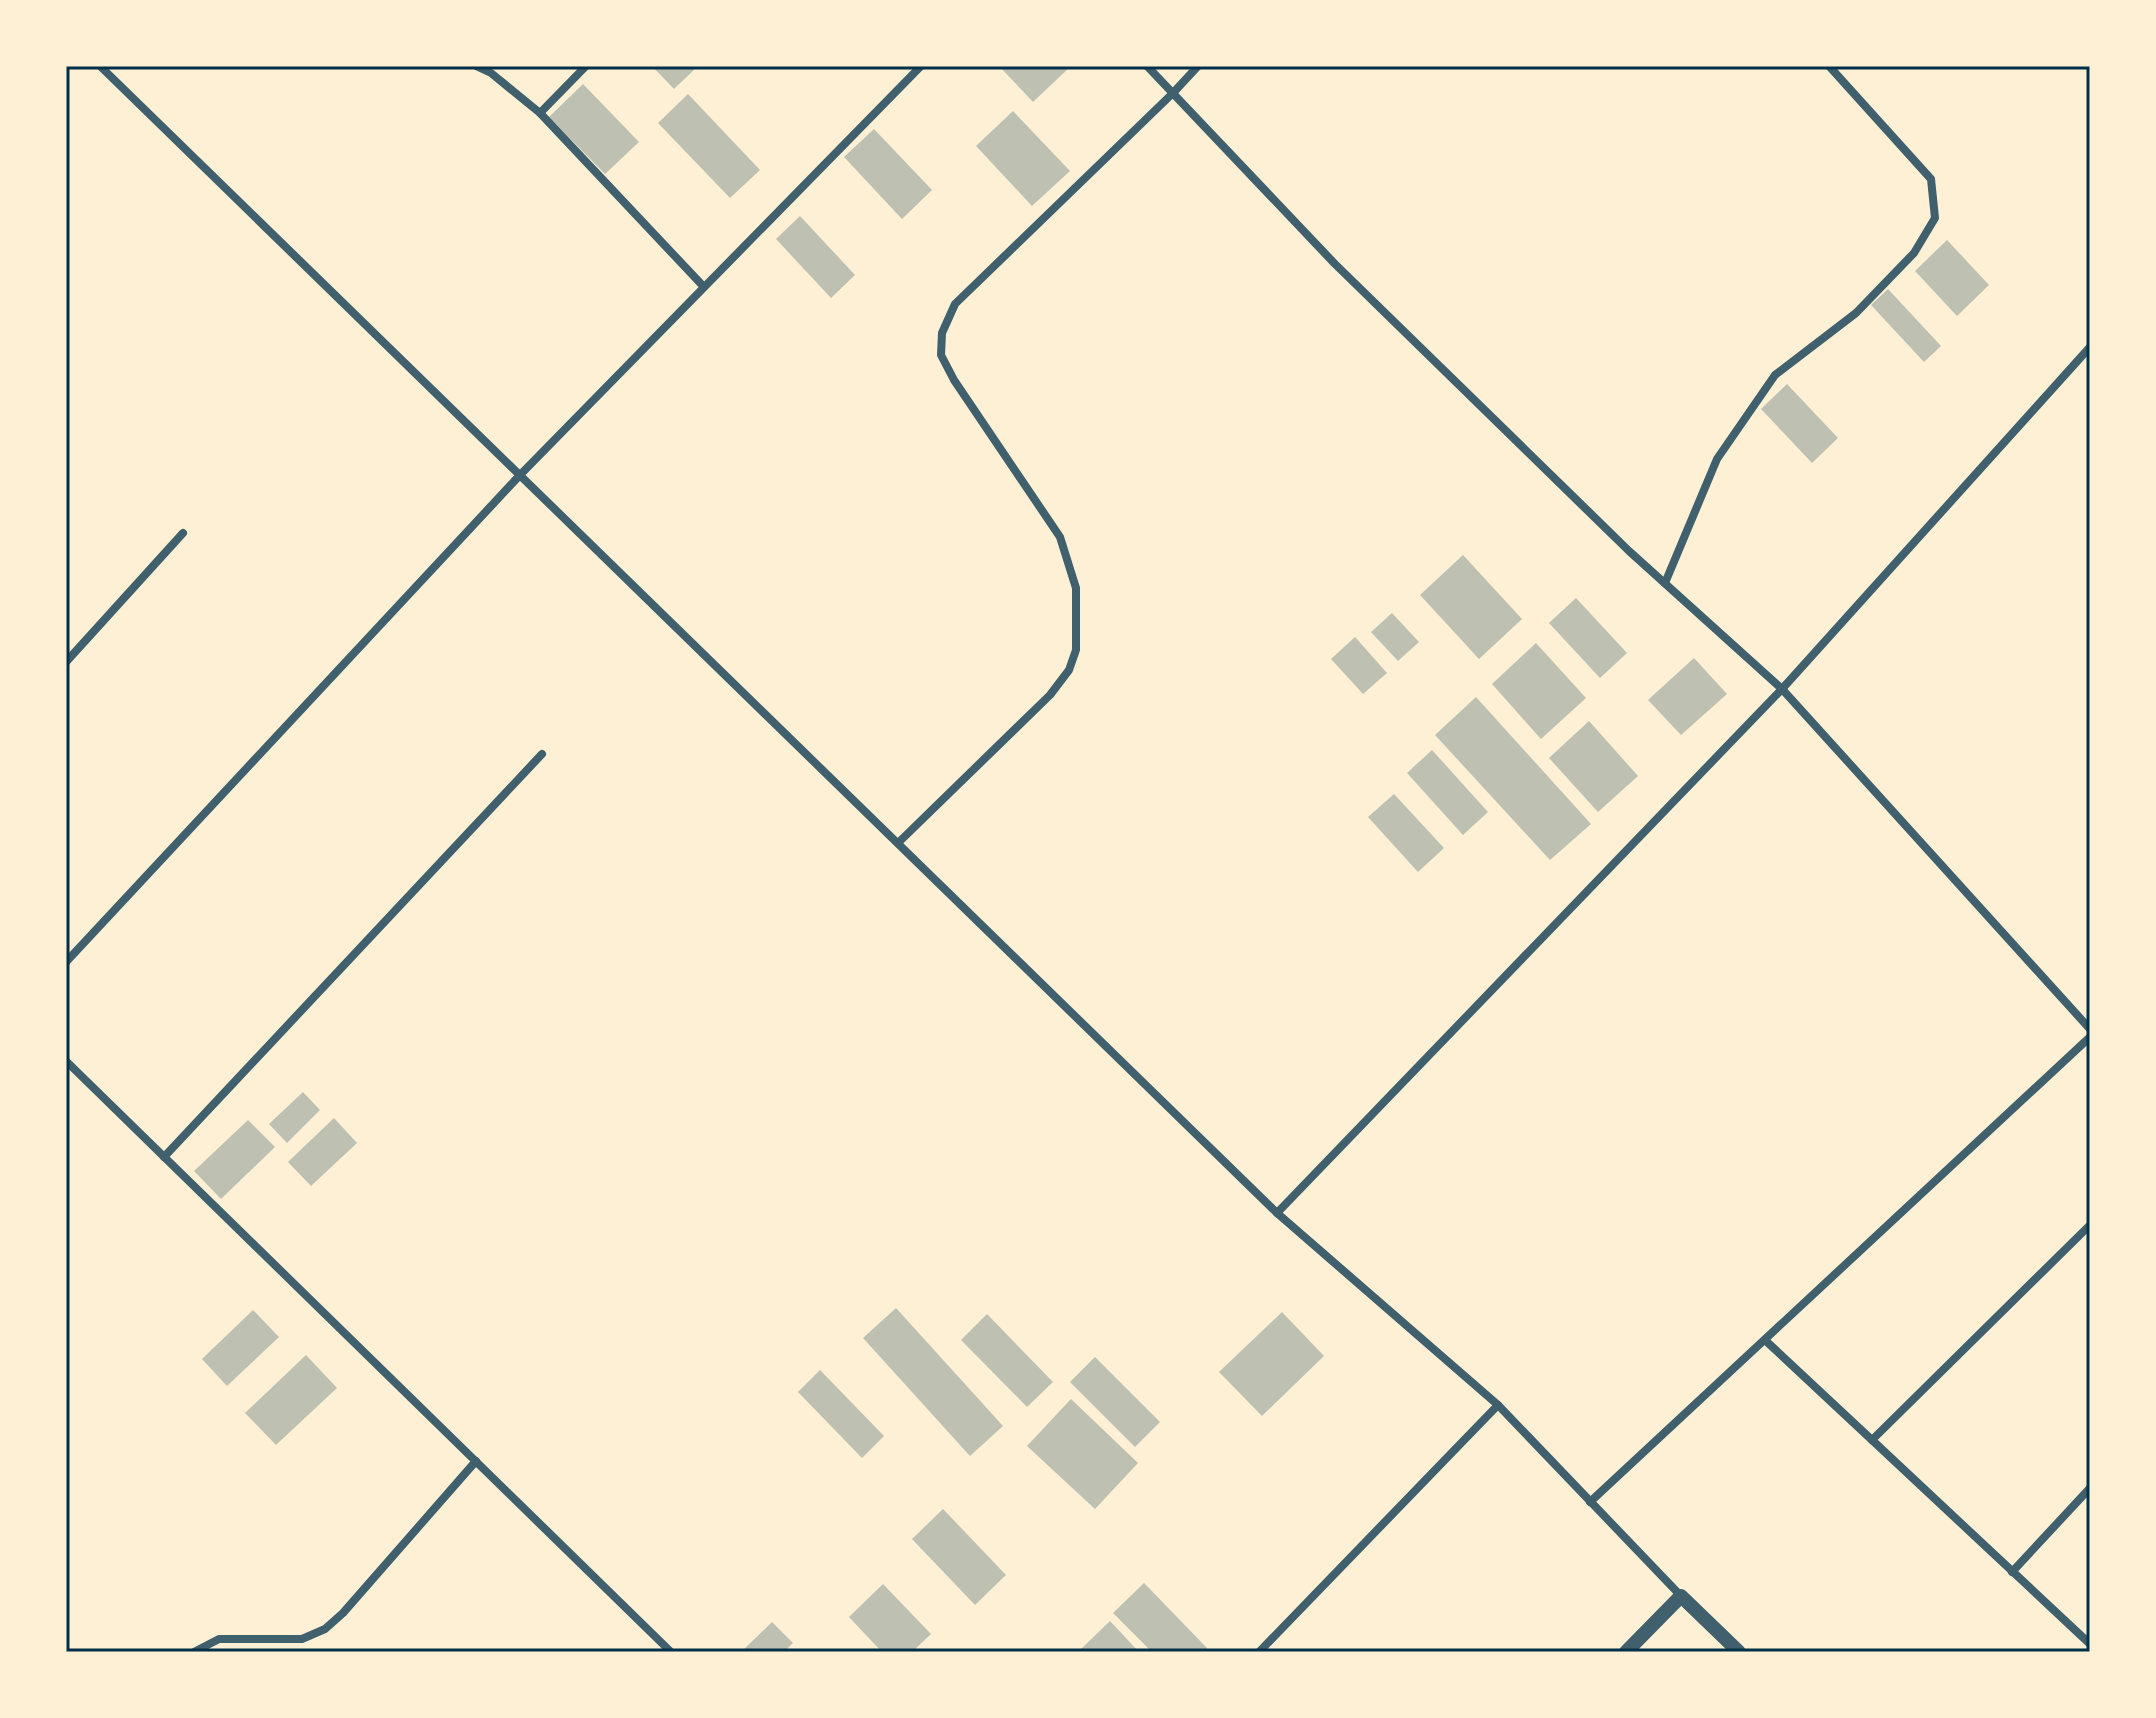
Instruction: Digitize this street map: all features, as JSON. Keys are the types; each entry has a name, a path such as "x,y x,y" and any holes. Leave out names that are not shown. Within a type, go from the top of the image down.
{"street":[{"path":"100,66 1277,1213 1498,1405 1681,1596 1739,1652"},
{"path":"476,66 491,73 540,113 704,287"},
{"path":"540,113 586,66"},
{"path":"66,962 520,475 921,66"},
{"path":"1147,66 1335,264 1617,540 1782,689 2090,1029"},
{"path":"898,843 1050,695 1069,670 1076,650 1076,588 1060,537 954,380 941,355 942,333 955,304 1198,66"},
{"path":"1665,583 1717,459 1775,375 1856,313 1914,253 1935,218 1931,179 1829,66"},
{"path":"1277,1213 1782,689 2090,347"},
{"path":"66,662 183,533"},
{"path":"164,1157 542,754"},
{"path":"1590,1502 2090,1037"},
{"path":"66,1061 671,1652"},
{"path":"1872,1440 2090,1225"},
{"path":"1766,1341 2090,1644"},
{"path":"1259,1652 1498,1405"},
{"path":"194,1652 219,1639 302,1639 325,1629 343,1613 476,1461"},
{"path":"2012,1572 2090,1488"},
{"path":"1626,1652 1681,1596"}],"building":[{"path":"652,66 698,66 674,89"},
{"path":"999,66 1071,66 1033,102"},
{"path":"583,84 639,142 605,174 549,117"},
{"path":"688,94 760,170 730,198 658,123"},
{"path":"1013,111 1070,171 1032,206 976,146"},
{"path":"874,129 932,190 902,219 844,157"},
{"path":"800,216 855,275 831,298 776,239"},
{"path":"1947,240 1989,285 1957,316 1915,271"},
{"path":"1888,289 1941,346 1924,362 1871,305"},
{"path":"1787,384 1838,438 1812,463 1761,409"},
{"path":"1463,555 1522,619 1479,659 1420,595"},
{"path":"1576,598 1627,653 1600,678 1549,623"},
{"path":"1392,613 1419,642 1398,661 1371,632"},
{"path":"1355,637 1387,673 1363,694 1331,659"},
{"path":"1536,643 1586,698 1541,739 1492,684"},
{"path":"1694,658 1727,694 1681,735 1648,700"},
{"path":"1476,697 1591,824 1550,860 1435,735"},
{"path":"1589,721 1638,776 1598,812 1549,758"},
{"path":"1432,750 1488,812 1463,835 1407,773"},
{"path":"1394,794 1444,848 1418,872 1368,817"},
{"path":"303,1092 320,1110 287,1143 269,1124"},
{"path":"334,1118 357,1143 311,1186 288,1162"},
{"path":"248,1120 275,1147 221,1199 194,1171"},
{"path":"896,1308 1003,1426 970,1456 863,1338"},
{"path":"253,1310 279,1337 227,1386 202,1359"},
{"path":"1282,1312 1324,1356 1262,1416 1219,1372"},
{"path":"987,1314 1053,1382 1027,1407 961,1340"},
{"path":"306,1355 337,1388 276,1445 245,1413"},
{"path":"1095,1357 1160,1422 1135,1447 1070,1382"},
{"path":"820,1370 884,1436 862,1458 798,1392"},
{"path":"1071,1399 1138,1463 1095,1509 1027,1446"},
{"path":"943,1509 1006,1575 975,1605 912,1539"},
{"path":"1144,1583 1207,1648 1203,1652 1152,1652 1113,1613"},
{"path":"883,1584 931,1634 912,1652 882,1652 849,1617"},
{"path":"1110,1621 1139,1652 1084,1652 1081,1649"},
{"path":"772,1622 793,1643 784,1652 741,1652"}]}
